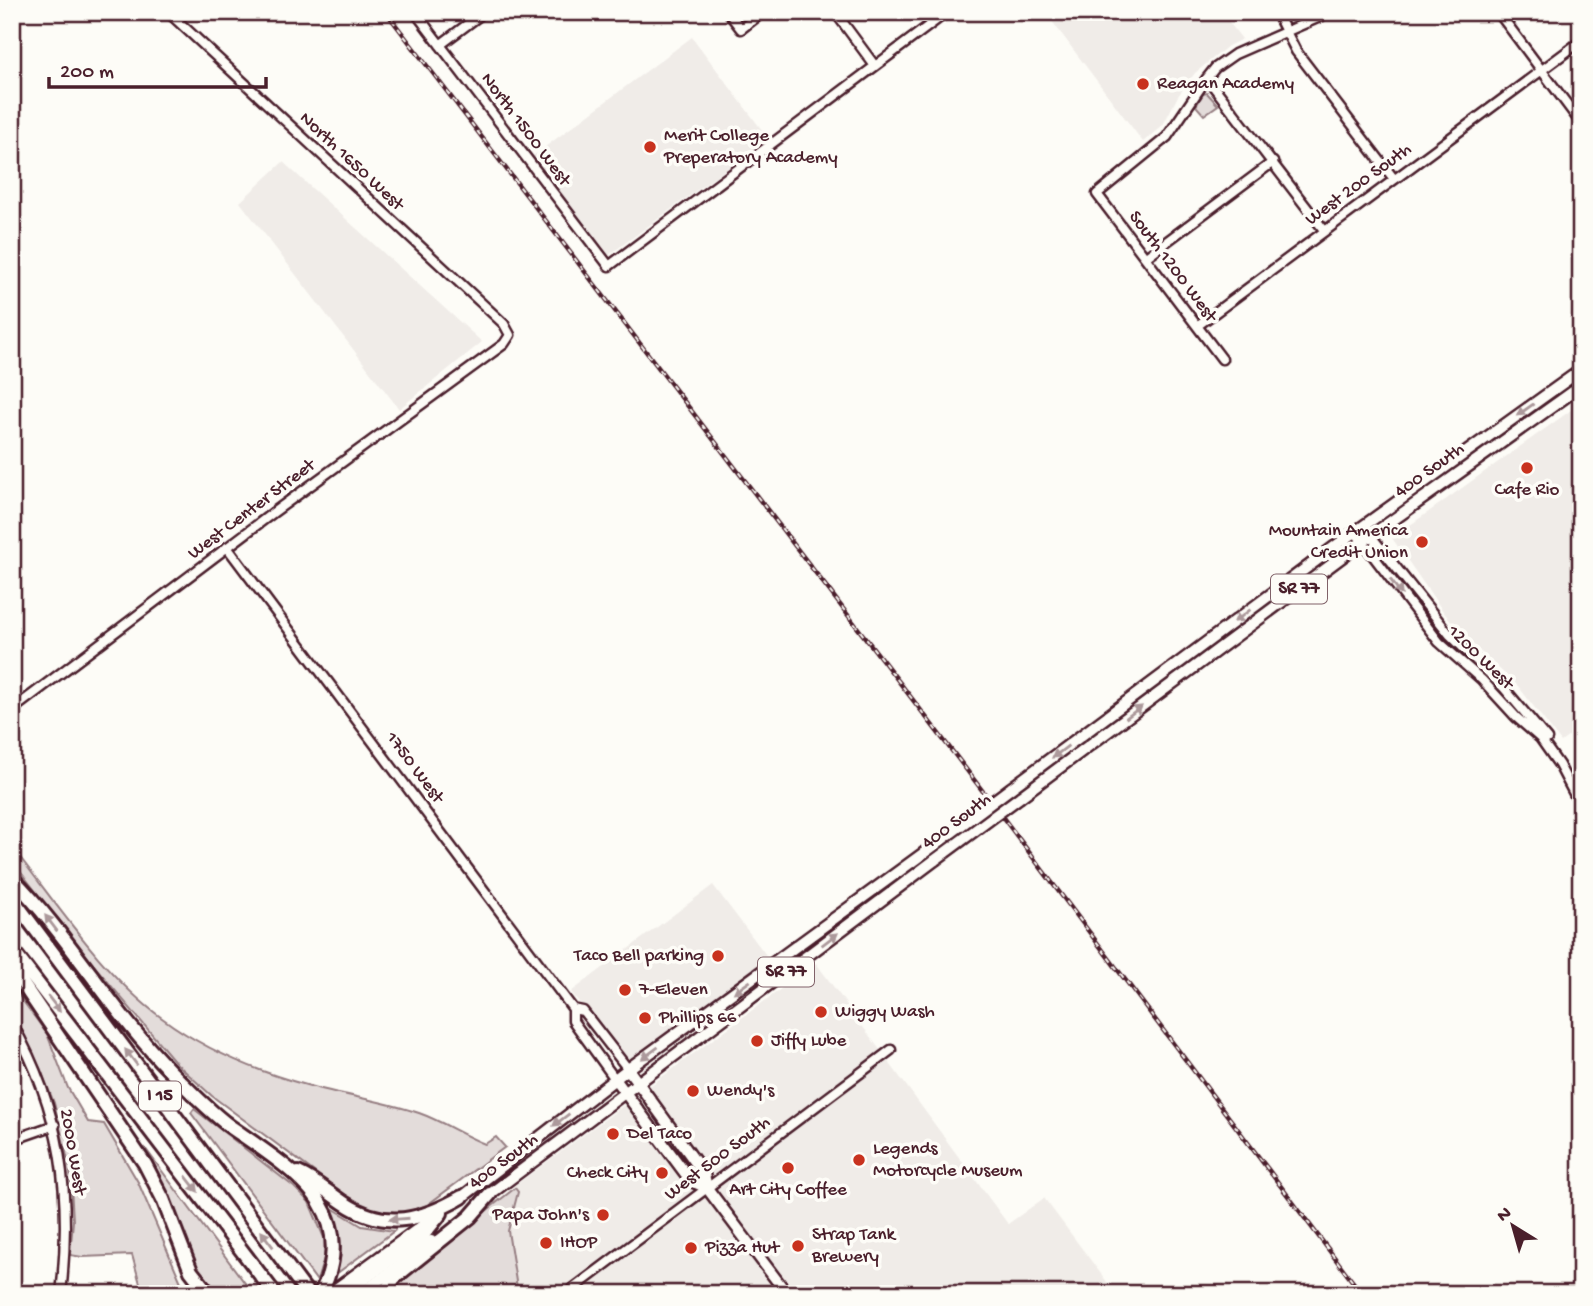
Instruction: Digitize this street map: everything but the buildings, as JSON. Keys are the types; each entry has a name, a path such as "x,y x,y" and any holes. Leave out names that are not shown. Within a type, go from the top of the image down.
{"highway":[{"path":"12,877 126,1022 161,1062 225,1122 291,1171 317,1198 329,1222 332,1257 330,1291"},
{"name":"I 15","path":"12,898 308,1294"},
{"name":"I 15","path":"12,950 275,1294"},
{"path":"12,968 145,1164 163,1199 191,1270 209,1294"},
{"path":"291,1171 313,1181 358,1211 389,1221 423,1215 462,1197"},
{"path":"384,1294 394,1278 470,1217 490,1195"},
{"path":"330,1291 424,1234 440,1213"}],"main road":[{"name":"400 South","path":"440,1213 628,1069 1012,788 1359,529 1581,370"},
{"name":"400 South","path":"361,1294 638,1083 1366,539 1581,386"},
{"name":"1750 West","path":"628,1069 704,1174 706,1188"},
{"name":"1750 West","path":"615,1079 691,1181 706,1188"},
{"path":"706,1188 787,1294"}],"street":[{"name":"North 1650 West","path":"168,12 504,324 510,335"},
{"name":"North 1500 West","path":"415,12 609,266 875,66"},
{"path":"440,45 484,12"},
{"path":"728,12 741,29 763,12"},
{"path":"835,12 875,66 947,12"},
{"path":"1276,12 1296,51 1394,179"},
{"path":"1498,12 1581,123"},
{"path":"1322,16 1235,54 1215,68 1207,78 1324,230"},
{"name":"West 200 South","path":"1197,326 1581,41"},
{"name":"South 1200 West","path":"1207,78 1167,137 1097,194 1222,359"},
{"path":"1146,257 1273,162"},
{"name":"West Center Street","path":"12,710 504,344 510,335"},
{"name":"1200 West","path":"1359,529 1439,642 1540,738 1559,765 1581,807"},
{"name":"1200 West","path":"1366,539 1450,635 1504,688 1540,730 1568,770 1581,796"},
{"name":"1750 West","path":"228,547 573,1009 583,1012 628,1069"},
{"name":"1750 West","path":"573,1009 573,1021 615,1079"},
{"name":"2000 West","path":"12,1023 37,1072 55,1125 65,1192 65,1257 61,1294"},
{"name":"West 500 South","path":"566,1294 891,1050"},
{"path":"12,1140 55,1125"}],"shaded area":[{"name":"Reagan Academy","path":"1045,12 1221,12 1242,39 1228,46 1195,73 1178,96 1163,125 1143,142"},
{"name":"Merit College Preperatory Academy","path":"692,37 768,138 609,255 533,156"},
{"path":"1207,93 1218,105 1204,115 1196,106 1203,94"},
{"path":"283,162 482,342 399,409 240,202"},
{"path":"1581,403 1581,727 1561,742 1518,686 1473,645 1445,614 1392,538"},
{"path":"12,847 100,960 140,1001 179,1030 233,1059 271,1074 324,1090 406,1109 427,1116 485,1144 496,1137 505,1147 427,1205 410,1211 395,1212 395,1215 364,1209 212,1096 177,1064 92,963 12,861"},
{"path":"713,885 769,959 634,1060 624,1060 571,992"},
{"path":"816,963 1008,1224 1044,1198 1116,1294 518,1294 508,1231 513,1187"},
{"path":"12,986 47,1034 68,1088 88,1122 104,1124 138,1182 186,1294 143,1294 132,1255 70,1255 73,1221 70,1169 54,1103 40,1068 12,1015"},
{"path":"194,1109 294,1187 309,1202 325,1240 324,1258 317,1281 191,1113"},
{"path":"145,1148 253,1294 215,1294 207,1284 194,1261 167,1193 141,1151"},
{"path":"515,1188 518,1192 508,1231 518,1294 391,1292 422,1262"},
{"path":"332,1208 362,1226 394,1231 336,1274 340,1241"}],"railway":[{"path":"386,12 998,811 1362,1294"}],"place":[{"name":"Reagan Academy","path":"1143,84"},
{"name":"Merit College Preperatory Academy","path":"650,147"},
{"name":"Cafe Rio","path":"1527,468"},
{"name":"Mountain America Credit Union","path":"1422,542"},
{"name":"Taco Bell parking","path":"718,956"},
{"name":"7-Eleven","path":"625,990"},
{"name":"Wiggy Wash","path":"821,1012"},
{"name":"Phillips 66","path":"645,1018"},
{"name":"Jiffy Lube","path":"757,1041"},
{"name":"Wendy's","path":"693,1091"},
{"name":"Del Taco","path":"613,1134"},
{"name":"Legends Motorcycle Museum","path":"859,1160"},
{"name":"Art City Coffee","path":"788,1168"},
{"name":"Check City","path":"662,1173"},
{"name":"Papa John's","path":"603,1215"},
{"name":"IHOP","path":"546,1243"},
{"name":"Strap Tank Brewery","path":"798,1246"},
{"name":"Pizza Hut","path":"691,1248"}]}
